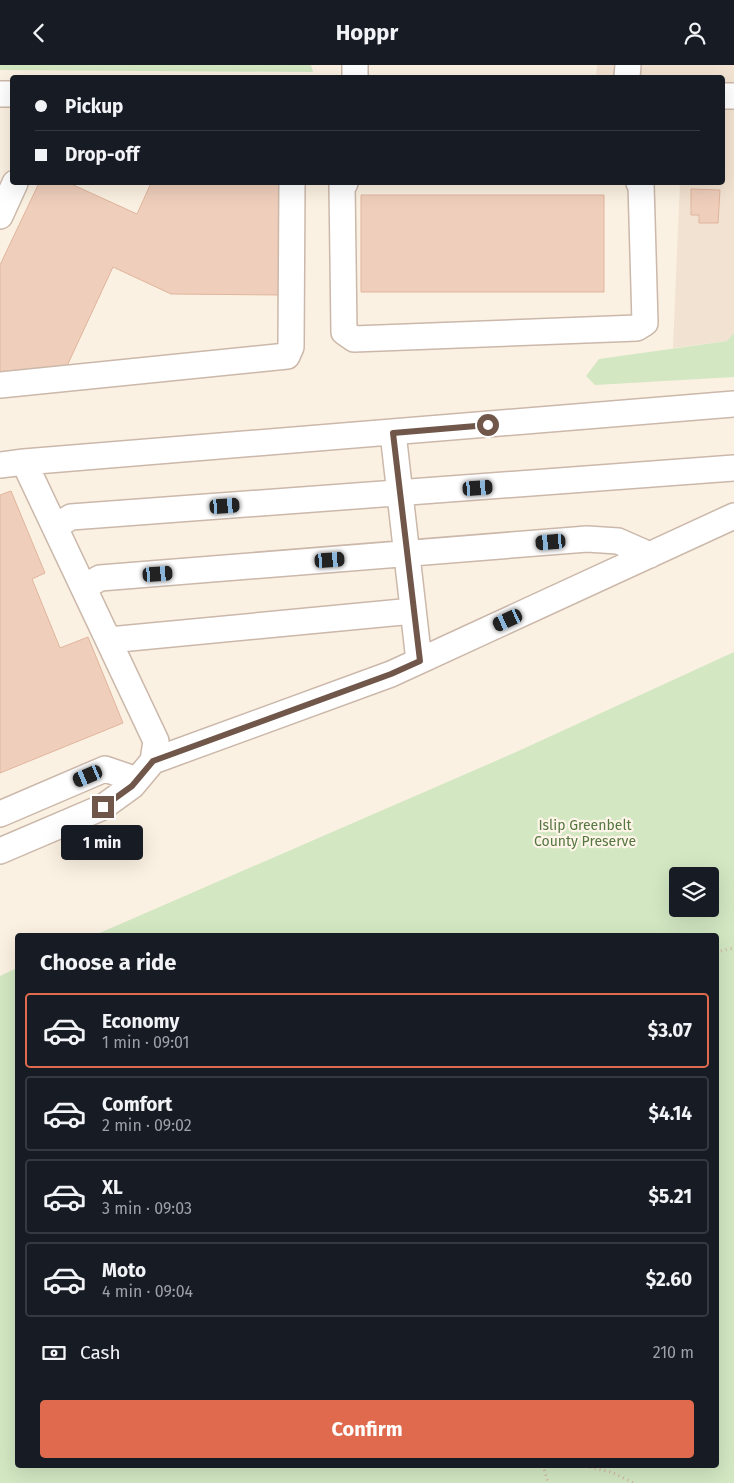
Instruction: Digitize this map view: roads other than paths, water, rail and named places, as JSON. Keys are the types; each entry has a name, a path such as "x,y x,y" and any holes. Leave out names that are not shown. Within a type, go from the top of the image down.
{"street":[{"path":"0,216 14,185"},
{"path":"0,385 287,356 291,347 292,185"},
{"path":"342,185 344,332 354,339 637,328 645,323 641,185"},
{"path":"12,464 734,404"},
{"path":"393,433 420,661"},
{"path":"12,464 56,525 156,741 153,761"},
{"path":"56,525 71,517 734,468"},
{"path":"0,851 103,807 137,780 153,761 391,674 734,516"},
{"path":"84,587 100,578 587,539 618,541 650,555"},
{"path":"109,640 414,611"},
{"path":"0,814 105,769 137,780"}],"park label":[{"name":"Islip Greenbelt County Preserve","path":"585,833"}]}
